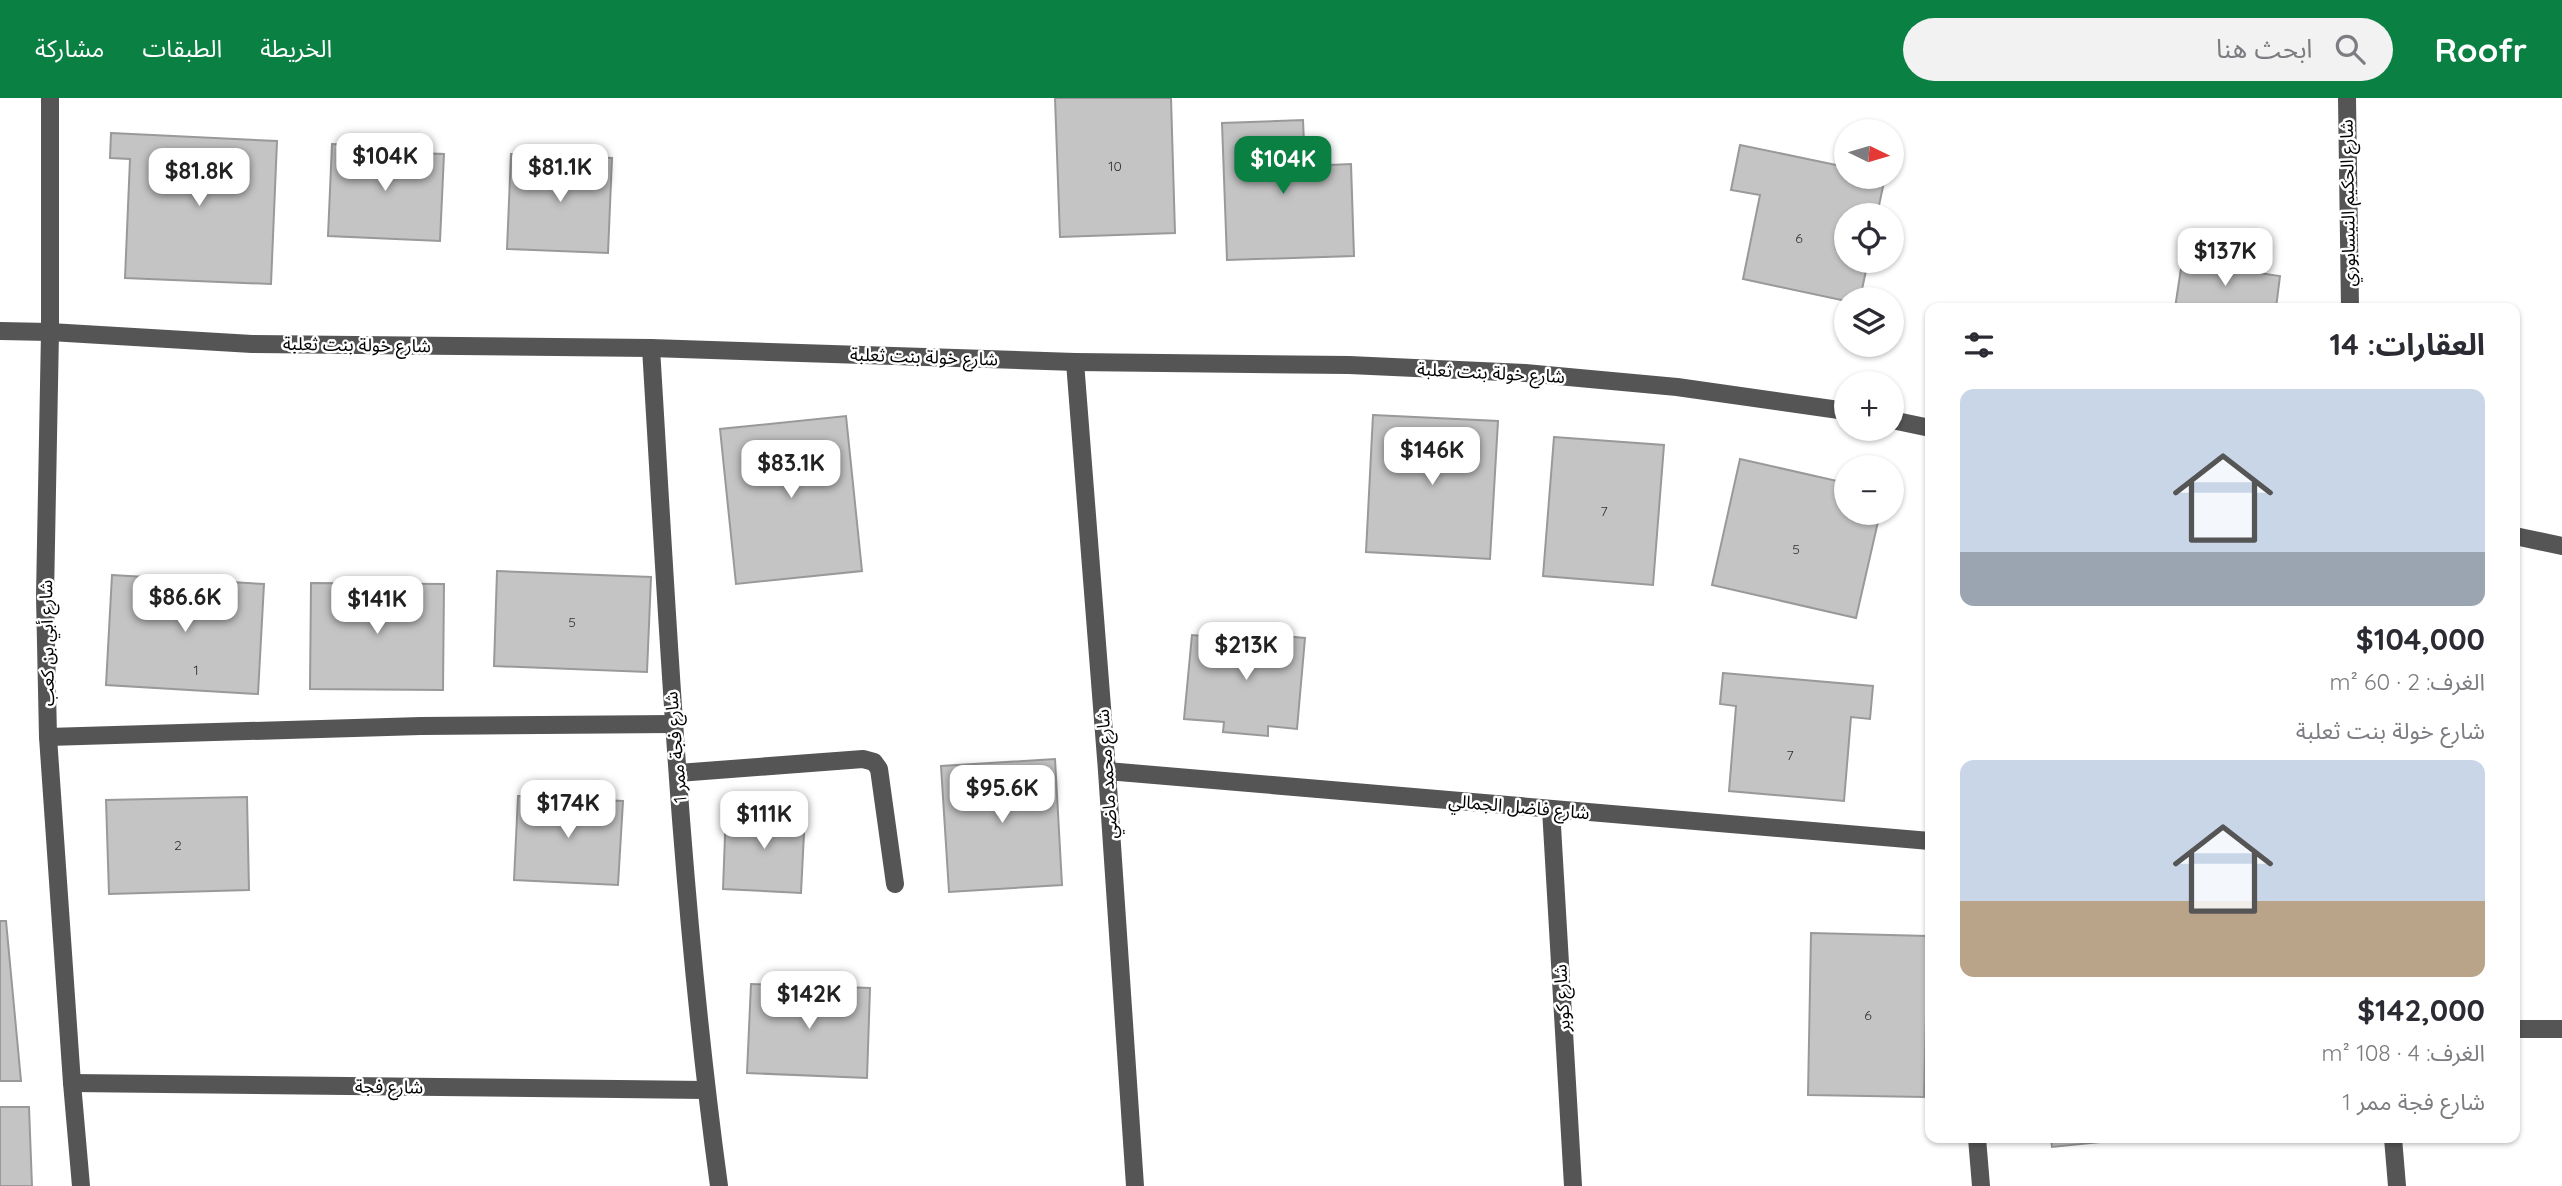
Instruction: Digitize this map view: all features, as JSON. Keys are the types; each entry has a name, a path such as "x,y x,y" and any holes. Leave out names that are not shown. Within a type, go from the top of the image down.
{"street":[{"name":"شارع أبي بن كعب","path":"50,98 50,332 45,596 48,737 81,1186"},
{"name":"شارع الحكيم النيسابوري","path":"2347,98 2350,303"},
{"name":"شارع خولة بنت ثعلبة","path":"0,331 252,344 651,348 1075,362 1349,365 1525,373 1676,387 1834,409"},
{"name":"شارع فجة ممر 1","path":"651,348 673,724 706,1090 719,1186"},
{"name":"شارع محمد ماضي","path":"1075,362 1107,771 1135,1186"},
{"path":"1904,423 1925,427"},
{"path":"2520,537 2562,546"},
{"path":"48,737 421,726 673,724"},
{"path":"678,773 863,759 874,762 878,769 895,884"},
{"name":"شارع فاضل الجمالي","path":"1107,771 1925,841"},
{"name":"شارع كوبر","path":"1551,809 1573,1186"},
{"path":"2520,1029 2562,1029"},
{"name":"شارع فجة","path":"72,1083 706,1090"},
{"path":"1978,1143 1981,1186"},
{"path":"2393,1143 2397,1186"}],"building":[{"path":"1055,98 1171,98 1175,233 1060,237"},
{"path":"1303,120 1305,166 1351,164 1354,256 1227,260 1222,123"},
{"path":"111,133 277,141 271,284 125,278 130,159 110,158"},
{"path":"332,144 419,148 418,153 444,154 440,241 328,236"},
{"path":"1740,145 1834,165 1834,189 1882,189 1880,203 1834,203 1834,273 1865,273 1863,287 1834,287 1834,298 1743,279 1760,195 1731,190"},
{"path":"511,154 612,158 608,253 507,249"},
{"path":"2182,262 2280,276 2277,303 2176,303"},
{"path":"1373,415 1498,421 1490,559 1366,552"},
{"path":"846,416 862,571 736,584 720,429"},
{"path":"1554,437 1664,445 1653,585 1543,576"},
{"path":"1740,459 1834,480 1834,525 1877,525 1856,618 1712,585"},
{"path":"497,571 651,577 647,672 494,666"},
{"path":"112,575 264,584 258,694 106,685"},
{"path":"311,583 444,584 443,690 310,689"},
{"path":"1248,633 1305,638 1297,729 1268,726 1268,736 1223,732 1224,722 1184,719 1192,635 1248,640"},
{"path":"1723,673 1873,686 1870,719 1851,717 1844,801 1729,791 1736,706 1720,704"},
{"path":"1055,759 1062,885 949,892 941,766"},
{"path":"518,796 623,801 618,885 514,880"},
{"path":"247,797 249,890 109,894 106,800"},
{"path":"726,810 805,813 801,893 723,889"},
{"path":"0,921 6,921 21,1081 0,1081"},
{"path":"1811,933 1925,936 1924,1097 1808,1095"},
{"path":"751,984 870,988 867,1078 747,1073"},
{"path":"0,1107 29,1107 32,1186 0,1186"},
{"path":"2052,1143 2091,1143 2052,1147"}]}
